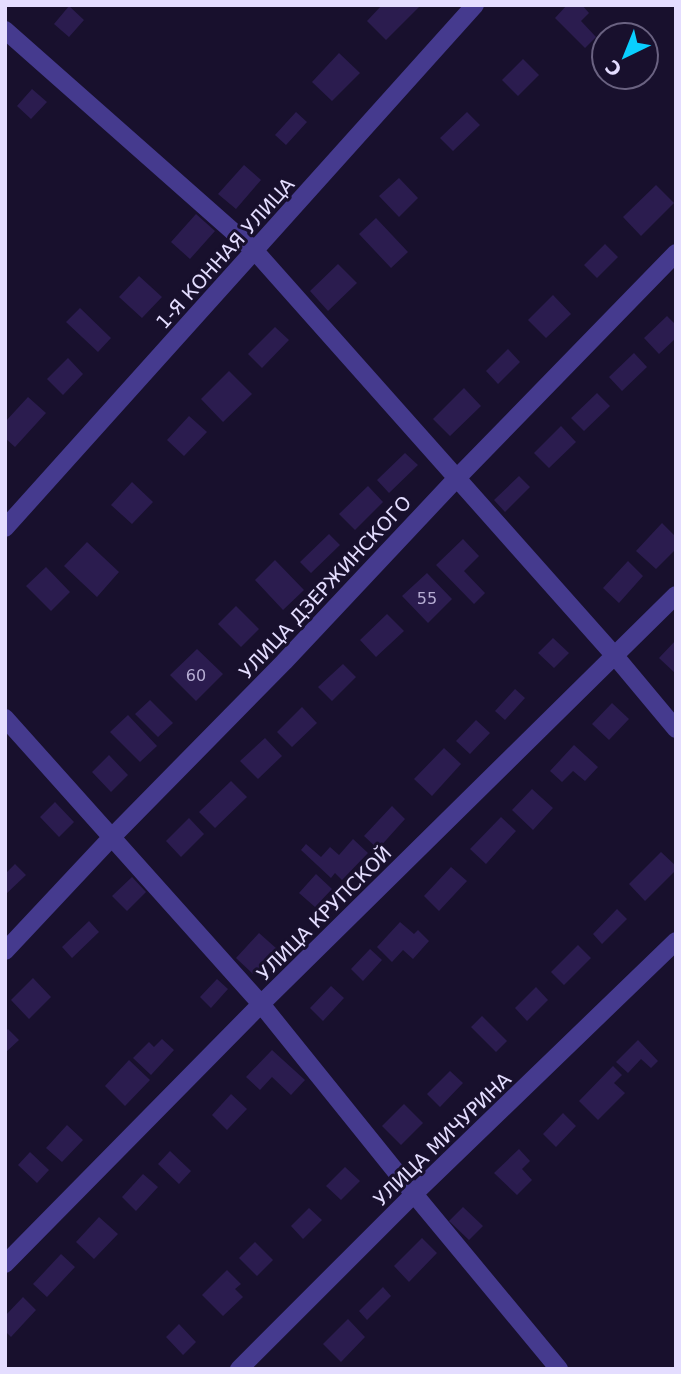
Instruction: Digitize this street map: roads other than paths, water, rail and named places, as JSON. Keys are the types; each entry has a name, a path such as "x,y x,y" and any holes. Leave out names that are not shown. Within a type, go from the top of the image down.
{"street":[{"name":"1-Я КОННАЯ УЛИЦА","path":"5,528 475,5"},
{"path":"5,30 255,251 615,656 676,729"},
{"name":"УЛИЦА ДЗЕРЖИНСКОГО","path":"5,951 676,253"},
{"name":"УЛИЦА КРУПСКОЙ","path":"5,1264 261,1004 676,595"},
{"path":"5,718 261,1004 559,1369"},
{"name":"УЛИЦА МИЧУРИНА","path":"239,1369 414,1194 676,941"}]}
